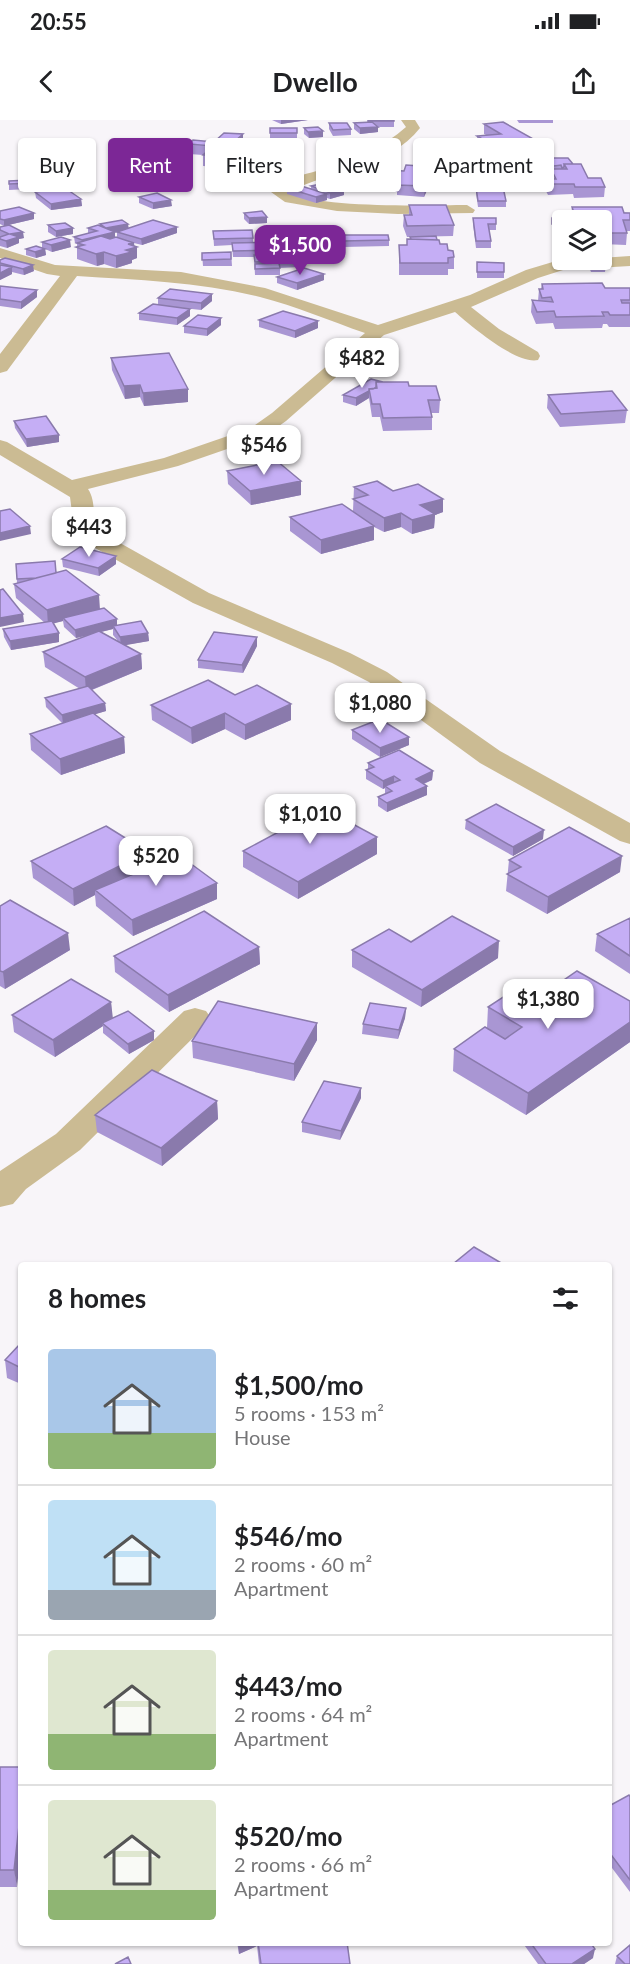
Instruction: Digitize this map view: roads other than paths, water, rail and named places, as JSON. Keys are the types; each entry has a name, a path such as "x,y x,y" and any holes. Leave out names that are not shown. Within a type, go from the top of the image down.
{"street":[{"path":"408,120 413,128 407,135 367,158 286,187 279,192 283,197 298,202 330,206 467,210"},
{"path":"0,253 53,270 191,278 265,293 378,331"},
{"path":"71,488 171,462 258,432 279,417 378,331 458,305 532,274 562,265 621,261 626,279"},
{"path":"0,367 72,272"},
{"path":"458,305 491,333 531,356"},
{"path":"0,446 80,494 85,528 96,539 201,598 341,658 378,677 490,756 630,835"},
{"path":"0,1195 13,1180 68,1142 195,1018"}]}
